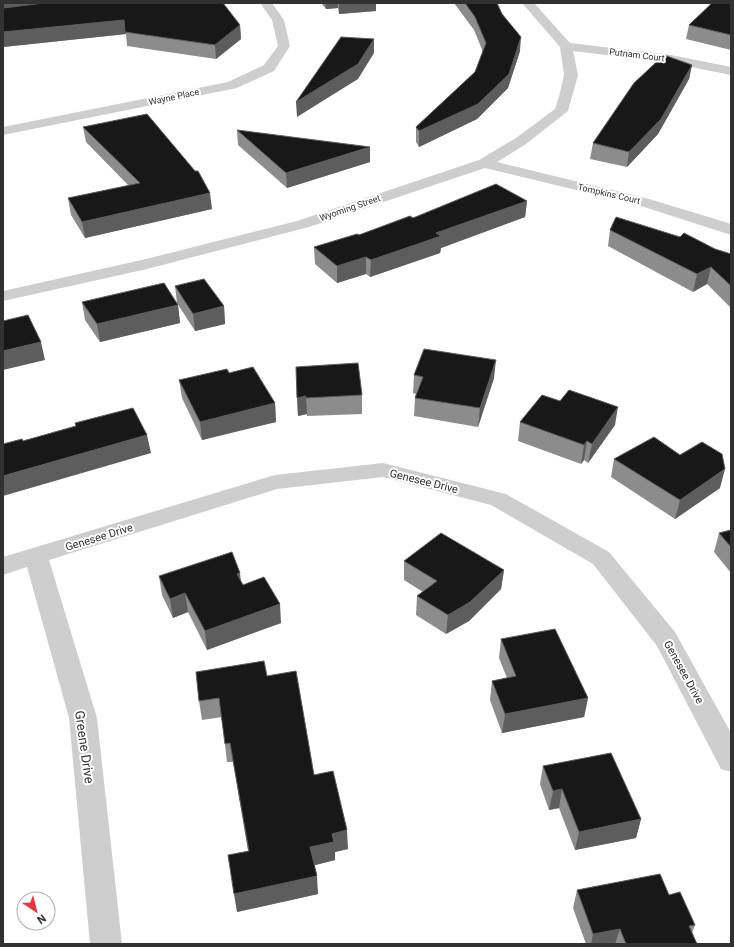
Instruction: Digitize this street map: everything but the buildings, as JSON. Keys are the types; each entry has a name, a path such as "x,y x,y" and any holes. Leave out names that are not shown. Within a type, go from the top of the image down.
{"street":[{"name":"Wayne Place","path":"3,131 232,85 269,68 284,46 278,20 266,3"},
{"path":"528,3 566,46"},
{"name":"Putnam Court","path":"566,46 671,59 731,71"},
{"name":"Wyoming Street","path":"3,296 147,264 303,224 484,163 521,141 561,111 571,75 566,46"},
{"name":"Tompkins Court","path":"484,163 643,202 731,230"},
{"name":"Genesee Drive","path":"3,566 276,482 383,470 498,499 601,558 666,639 731,760"},
{"name":"Greene Drive","path":"36,556 83,718 106,944"}]}
